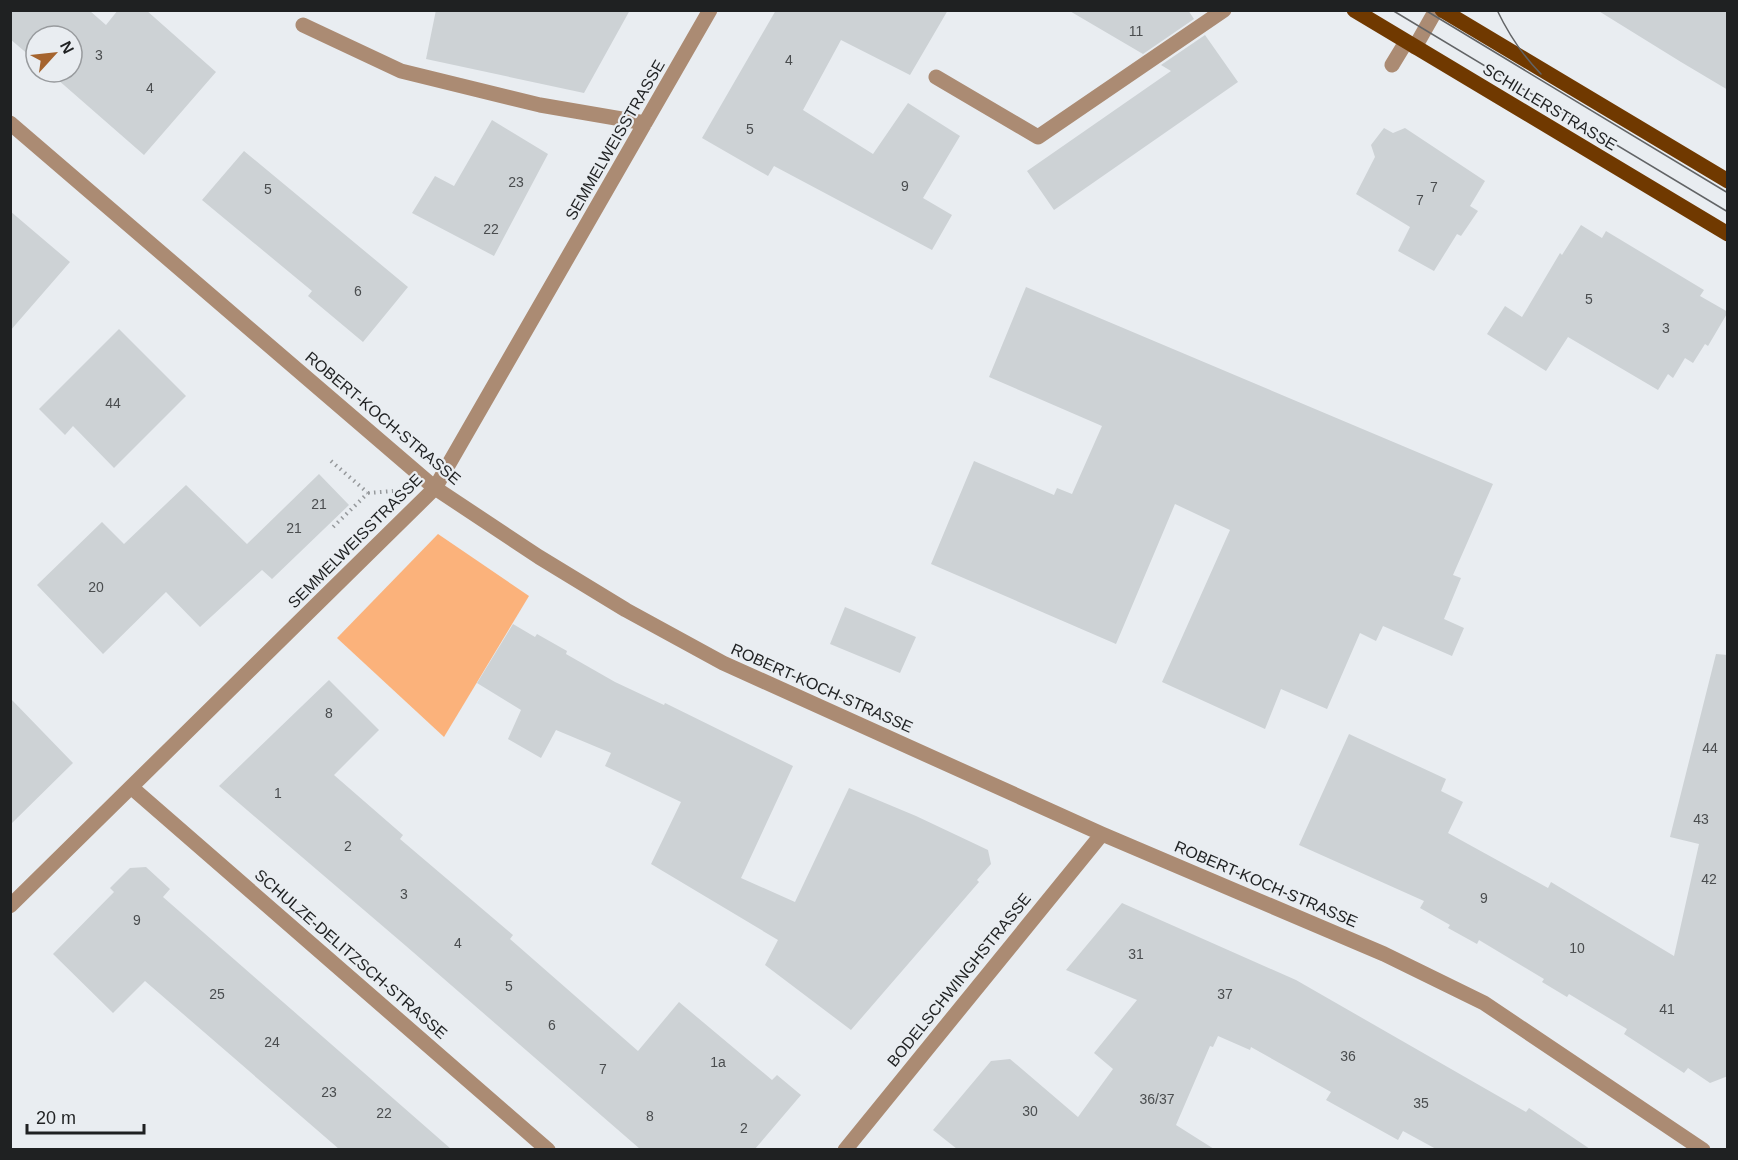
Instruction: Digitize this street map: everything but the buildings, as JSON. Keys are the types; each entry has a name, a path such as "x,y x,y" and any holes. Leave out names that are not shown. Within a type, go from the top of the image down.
{"main road":[{"name":"SCHILLERSTRASSE","path":"1354,10 1728,234"},
{"name":"SCHILLERSTRASSE","path":"1442,10 1728,181"}],"street":[{"name":"SEMMELWEISSTRASSE","path":"10,906 435,488 710,10"},
{"path":"936,77 1038,137 1224,10"},
{"path":"1392,65 1436,10"},
{"path":"303,25 401,70 540,105 645,123"},
{"name":"ROBERT-KOCH-STRASSE","path":"10,123 435,488 539,557 627,610 723,663 1102,834 1384,954 1484,1003 1703,1149"},
{"name":"SCHULZE-DELITZSCH-STRASSE","path":"131,787 548,1149"},
{"name":"BODELSCHWINGHSTRASSE","path":"845,1149 1102,834"}],"path":[{"path":"331,461 368,493"},
{"path":"332,528 368,493 377,492"}],"shaded area":[{"path":"438,534 529,596 444,737 337,638"}],"tram line":[{"path":"1392,10 1728,212"},
{"path":"1425,10 1728,193"},
{"path":"1497,10 1516,44 1541,74"}]}
